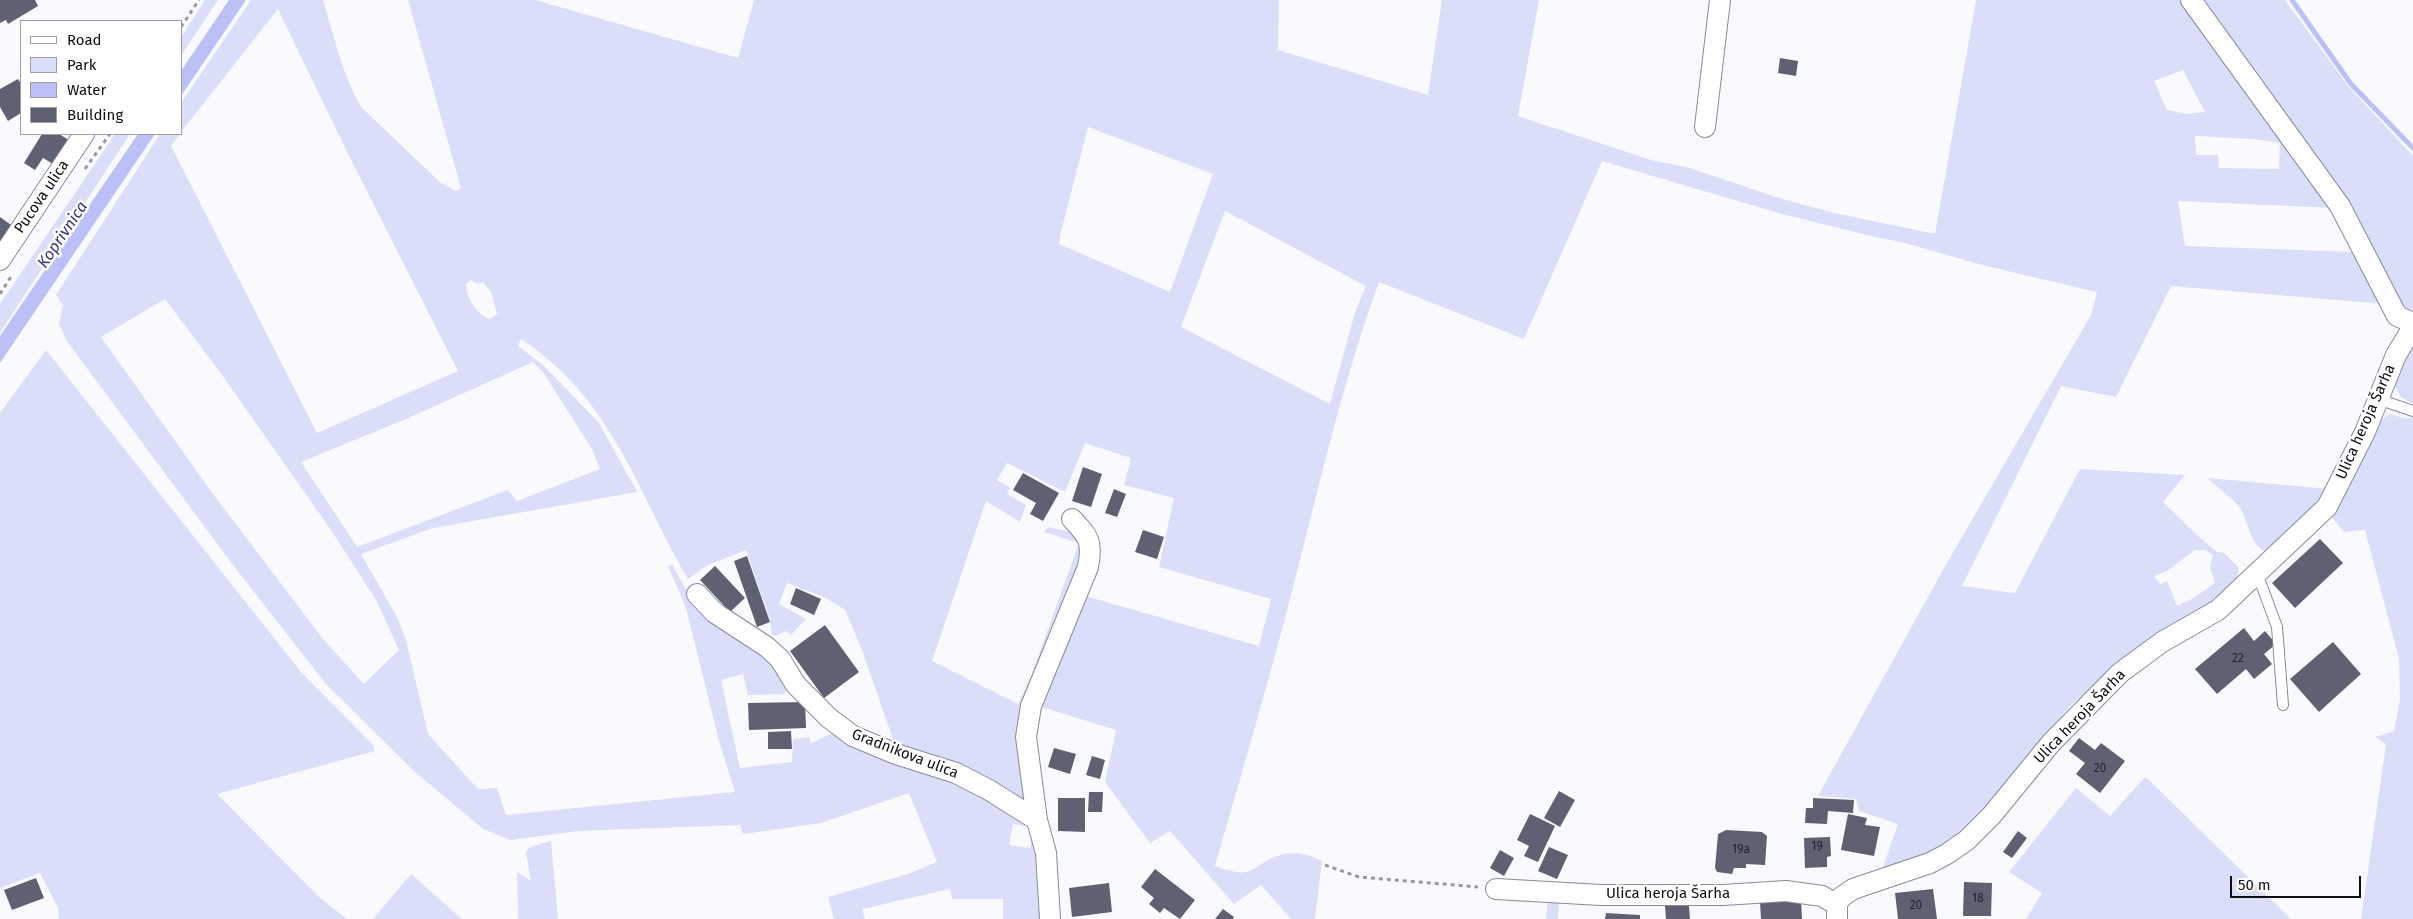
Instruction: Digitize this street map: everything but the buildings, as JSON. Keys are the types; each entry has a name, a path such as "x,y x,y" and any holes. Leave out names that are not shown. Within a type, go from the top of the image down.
{"street":[{"path":"1705,127 1720,0"},
{"path":"2191,0 2340,206 2397,316 2413,323"},
{"name":"Pucova ulica","path":"8,265 83,135"},
{"name":"Ulica heroja Šarha","path":"1837,912 1840,898 1853,889 1930,863 1967,840 1992,815 2051,743 2120,673 2162,642 2218,610 2327,507 2365,432 2396,355 2413,327"},
{"path":"1050,919 1046,853 1037,820 1026,737 1031,706 1081,589 1092,550 1085,532 1072,519"},
{"name":"Gradnikova ulica","path":"697,594 715,613 767,647 780,659 796,685 829,718 853,736 896,754 956,773 997,795 1037,820"},
{"name":"Ulica heroja Šarha","path":"1496,889 1601,895 1723,895 1786,891 1822,896 1837,912"}],"lane":[{"path":"2378,399 2413,411"},
{"path":"2257,573 2277,627 2283,705"}],"path":[{"path":"182,26 199,0"},
{"path":"0,294 8,265"},
{"path":"1325,865 1359,877 1496,889"}],"green space":[{"path":"205,0 218,0 182,54 182,35"},
{"path":"251,0 323,0 344,68 361,107 441,183 456,191 461,188 408,0 535,0 738,58 754,0 1279,0 1278,50 1428,95 1442,0 1539,0 1518,116 1651,160 1690,168 1779,198 1834,213 1935,234 1976,0 2185,0 2335,208 2178,201 2185,246 2357,252 2384,304 2171,286 2116,397 2061,386 1962,586 2015,593 2080,469 2185,475 2163,502 2198,536 2217,552 2224,553 2239,568 2237,579 2205,607 2100,680 2069,707 1988,809 1944,848 1882,870 1898,824 1859,811 1856,799 1818,796 1944,568 2091,315 2097,292 1782,214 1602,161 1524,339 1379,282 1341,401 1280,636 1215,866 1234,872 1246,872 1278,856 1292,853 1307,855 1322,861 1315,919 1291,919 1261,885 1234,904 1170,831 1150,843 1105,782 1116,730 1035,705 1082,595 1259,646 1271,599 1159,567 1174,498 1124,485 1131,458 1085,443 1065,492 1007,463 997,480 1010,488 1007,494 1026,505 1020,522 986,501 932,661 1018,704 1030,679 1079,543 1044,532 1048,527 1076,533 1085,548 1027,705 1027,805 897,751 862,650 845,610 826,598 787,583 779,604 806,619 791,635 786,631 776,636 772,635 770,619 746,550 708,565 688,579 620,448 601,418 579,390 552,363 521,339 518,346 543,365 599,423 637,492 433,528 361,554 397,617 406,640 428,734 478,789 497,788 506,815 735,792 719,741 686,608 668,566 672,564 692,601 767,654 788,688 784,694 748,695 743,674 721,680 740,768 792,762 793,739 809,737 811,743 835,732 943,772 1033,827 1013,824 1009,845 1030,848 1032,837 1036,838 1046,919 1003,919 1003,899 952,899 950,889 862,909 865,919 834,919 828,897 908,874 937,862 909,793 821,823 743,834 740,825 578,831 511,840 483,829 415,772 326,684 233,565 66,340 59,323 63,305 56,295 159,135 179,135 171,146 317,433 458,371 348,154 278,9 182,131 182,102","holes":["2183,70 2205,112 2186,114 2167,110 2154,81","1088,127 1213,174 1170,292 1059,244","2195,136 2254,139 2280,143 2279,169 2219,168 2218,155 2196,155","1225,211 1366,286 1355,312 1330,404 1181,327","471,280 477,284 483,282 491,292 497,314 490,319 480,314 470,300 466,284","165,299 222,375 331,530 376,600 399,650 364,684 323,639 213,494 101,337","533,362 543,372 592,449 600,469 517,501 508,490 357,547 301,462 406,419","2195,550 2205,550 2213,555 2210,567 2215,583 2192,599 2177,606 2167,581 2160,584 2154,576 2167,571"]},
{"path":"2196,0 2285,0 2348,86 2413,156 2413,309 2406,313"},
{"path":"114,135 129,135 0,333 0,304"},
{"path":"2413,340 2413,404 2401,397 2394,385"},
{"path":"46,350 301,672 373,745 375,751 217,794 319,897 347,919 59,919 58,908 40,873 0,888 0,413"},
{"path":"2390,414 2407,419 2413,417 2413,919 2361,919 2386,744 2375,737 2394,731 2400,699 2399,659 2365,530 2344,532 2330,515 2378,422"},
{"path":"2208,478 2329,489 2269,553 2262,550 2253,540 2240,508"},
{"path":"2145,777 2291,919 2026,919 2042,893 2009,872 2076,788 2110,816"},
{"path":"551,841 558,919 518,919 517,872 531,881 526,852 530,847"},
{"path":"411,874 462,919 373,919"},
{"path":"1548,899 1559,901 1558,919 1546,919"}],"water":[{"path":"229,0 246,0 182,95 182,70"},
{"path":"137,135 154,135 0,363 0,336"}],"waterway":[{"path":"2292,0 2351,84 2413,148"}],"water label":[{"name":"Koprivnica","path":"63,235"}]}
